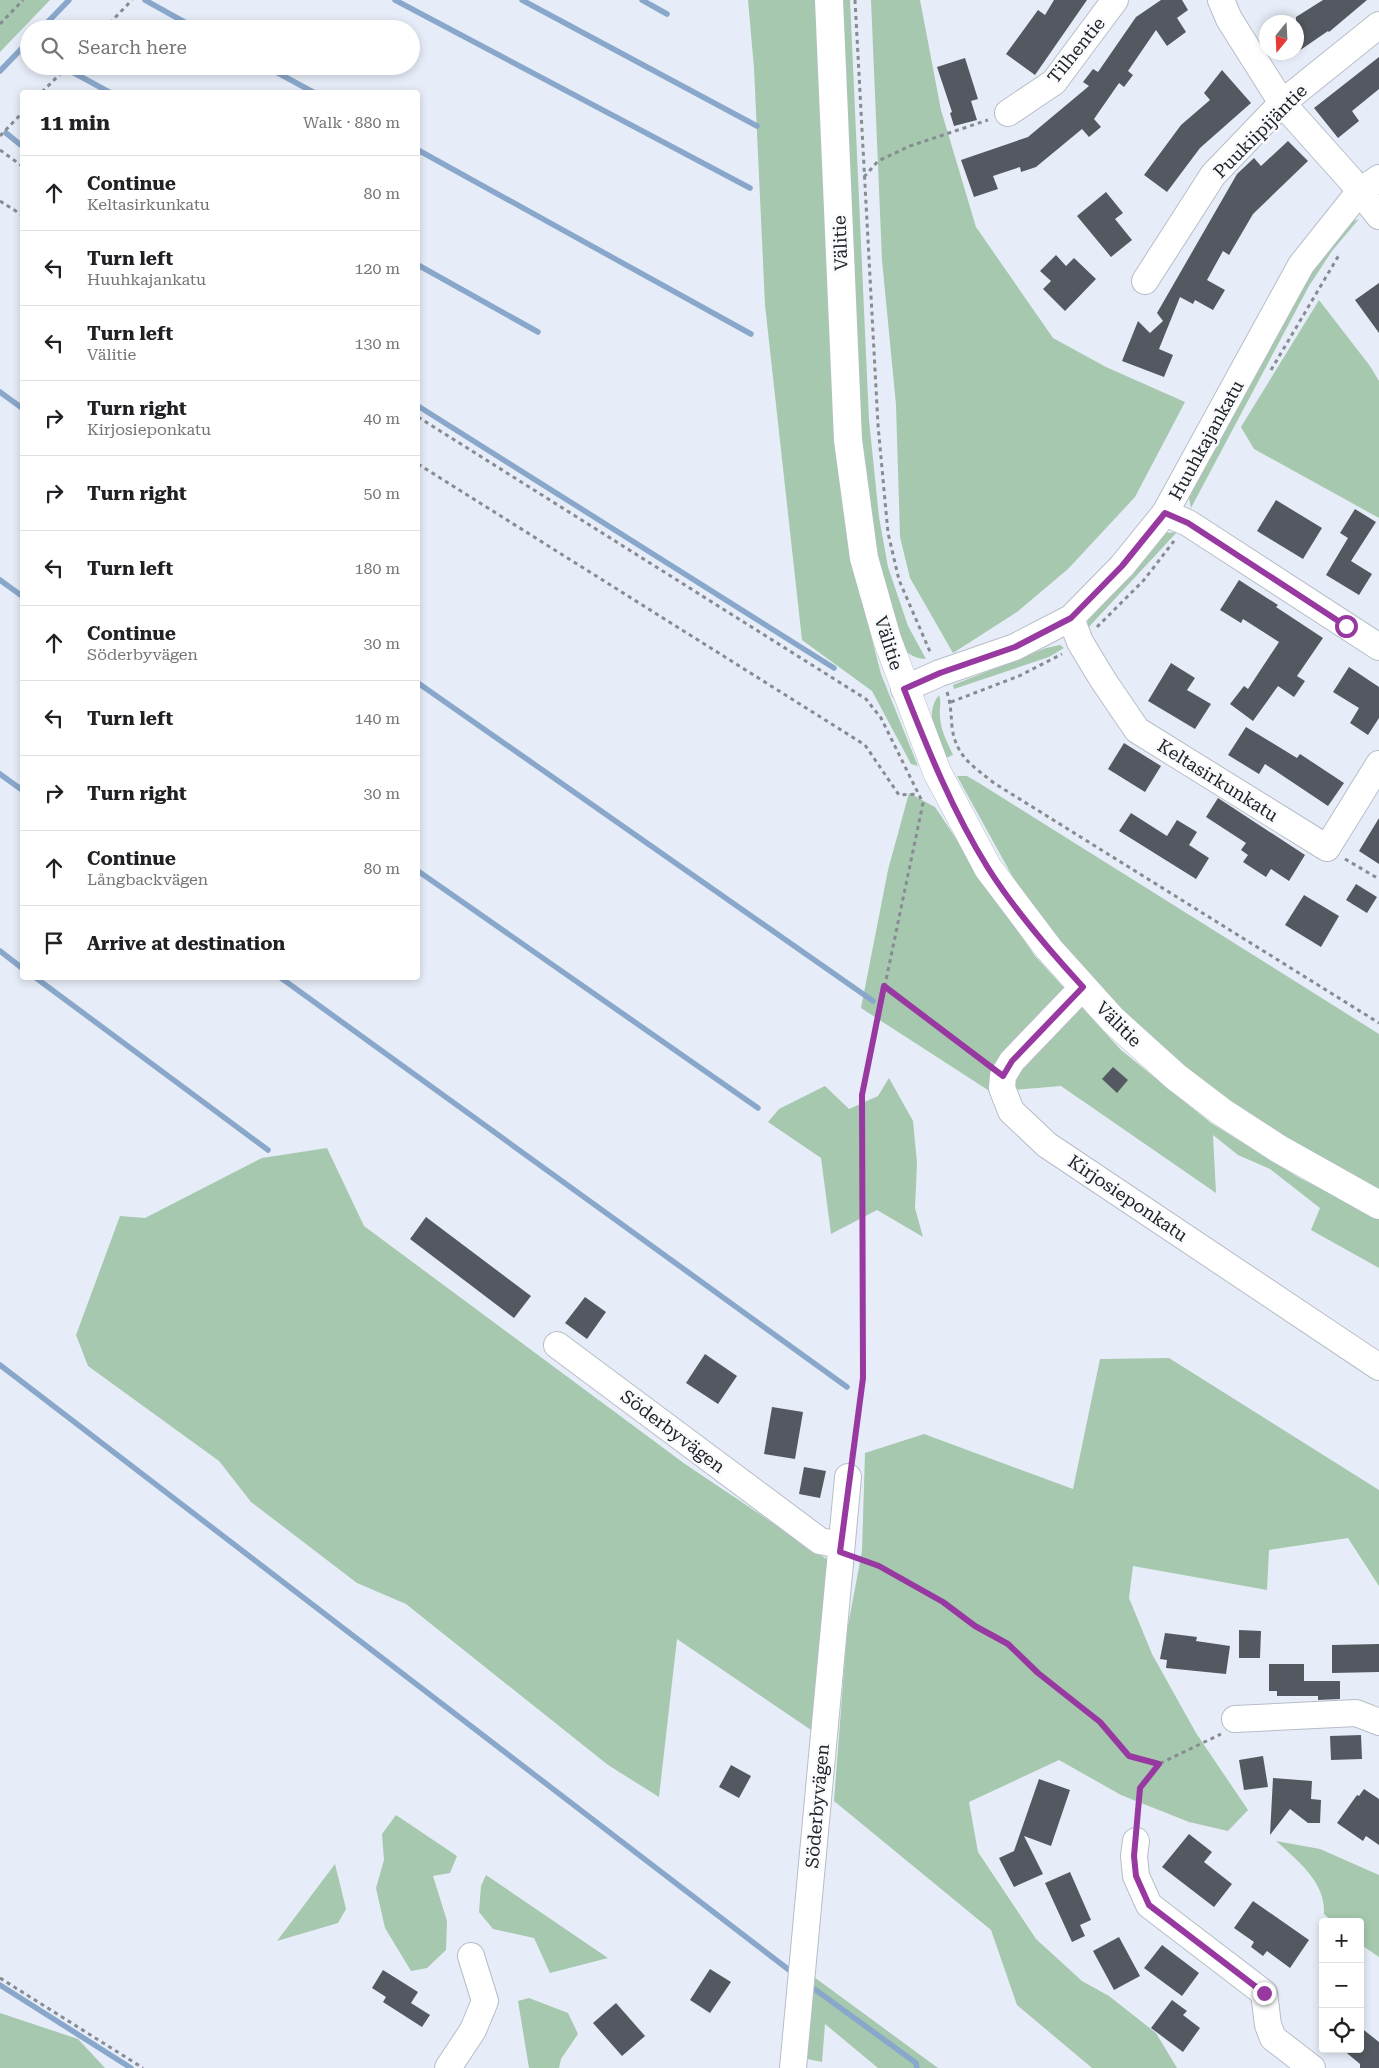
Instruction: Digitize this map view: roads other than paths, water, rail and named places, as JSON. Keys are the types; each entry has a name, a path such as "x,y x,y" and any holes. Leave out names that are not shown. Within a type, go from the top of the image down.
{"main road":[{"name":"Välitie","path":"829,0 848,440 864,558 887,639 904,689 937,772 988,868 1049,949 1113,1020 1156,1060 1222,1112 1279,1149 1379,1205"}],"street":[{"name":"Tilhentie","path":"1008,113 1054,82 1115,0"},
{"path":"1221,0 1229,19 1282,103 1369,184 1379,216"},
{"name":"Puukiipijäntie","path":"1145,281 1213,175 1282,103 1379,25"},
{"name":"Huuhkajankatu","path":"904,689 940,673 1015,647 1071,618 1122,566 1165,513 1301,265 1369,184"},
{"path":"1165,513 1188,523 1379,647"},
{"name":"Keltasirkunkatu","path":"1071,618 1080,642 1102,680 1138,730 1327,848 1379,764"},
{"name":"Kirjosieponkatu","path":"1083,987 1012,1061 1003,1076 1002,1088 1011,1111 1048,1145 1379,1367"},
{"name":"Söderbyvägen","path":"557,1345 820,1541 840,1548"},
{"name":"Söderbyvägen","path":"793,2068 848,1477"},
{"path":"1235,1719 1356,1713 1379,1722"},
{"path":"1136,1841 1134,1856 1136,1876 1149,1905 1264,1993 1268,2025 1273,2038 1312,2068"},
{"path":"448,2068 473,2030 485,2001 471,1956"}],"waterway":[{"path":"50,20 69,0"},
{"path":"145,0 181,20"},
{"path":"395,0 750,188"},
{"path":"522,0 757,126"},
{"path":"642,0 667,14"},
{"path":"0,71 20,50"},
{"path":"78,75 105,90"},
{"path":"282,75 309,90"},
{"path":"6,133 20,144"},
{"path":"420,151 751,334"},
{"path":"420,266 538,332"},
{"path":"0,392 20,407"},
{"path":"420,407 834,668"},
{"path":"0,580 20,595"},
{"path":"420,684 873,1001"},
{"path":"0,774 20,789"},
{"path":"420,872 758,1108"},
{"path":"0,951 20,966"},
{"path":"39,980 268,1150"},
{"path":"284,980 847,1387"},
{"path":"0,1365 793,1973"},
{"path":"0,1985 131,2068"},
{"path":"809,1985 916,2063 917,2068"}]}
